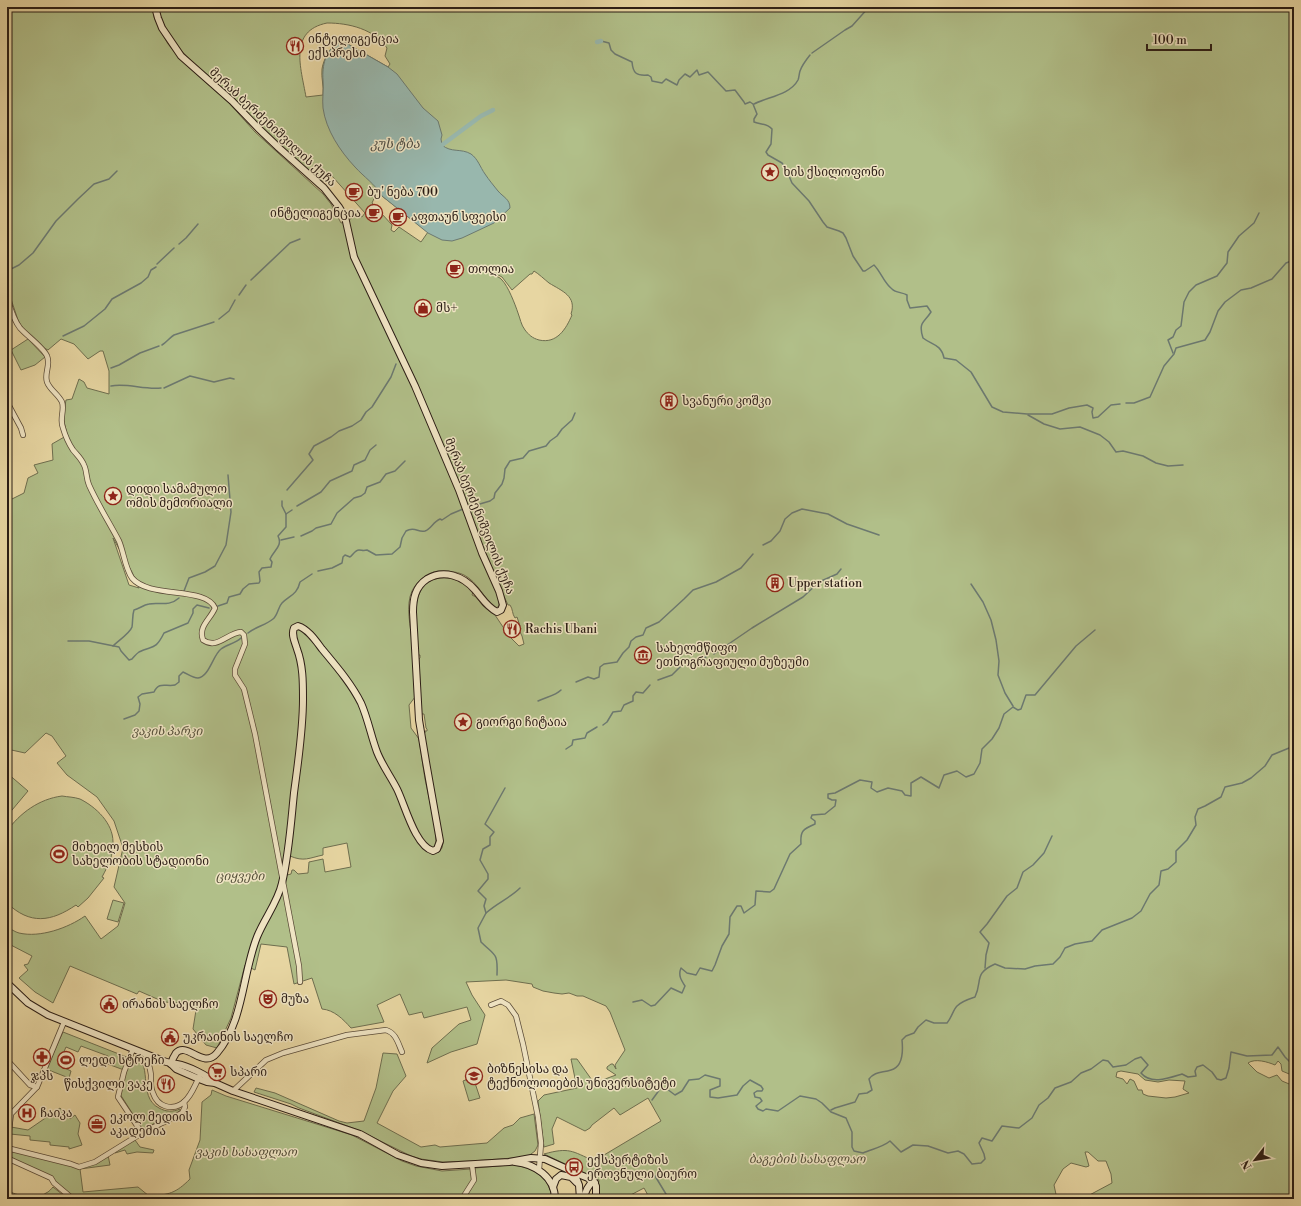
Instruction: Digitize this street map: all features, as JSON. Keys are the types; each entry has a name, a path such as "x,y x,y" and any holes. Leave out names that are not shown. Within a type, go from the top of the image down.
{"street":[{"name":"მერაბ ბერძენიშვილის ქუჩა","path":"155,7 162,28 181,56 232,101 279,148 324,188 345,217 354,257 415,386 459,490 503,606 501,610 497,612 494,611 469,584 456,577 443,574 433,576 424,581 418,588 414,598 413,612 420,720 440,841 437,848 433,851 428,849 423,844 415,831 398,790 378,754 365,714 353,689 329,657 305,630 298,626 294,628 293,635 301,665 303,710 292,815 280,889 257,938 248,963 237,1015 221,1047 214,1056 208,1059 197,1056 185,1050 181,1050 177,1052 171,1064"},
{"path":"7,297 19,327 46,353 49,363 46,373 47,382 63,406 61,418 64,431 73,450 84,464 88,483 96,501 124,552 130,575 140,584 156,590 197,596 211,601 215,608 205,622 201,632 203,640 206,643 214,644 220,642 236,632 241,632 244,635 245,644 235,669 235,675 244,689 255,734 283,877 299,966 300,982"},
{"path":"7,402 21,428 23,435"},
{"path":"7,983 28,1003 48,1016 171,1064 178,1064 200,1076 209,1076 215,1082 233,1091 360,1134 398,1155 415,1162 442,1166 509,1162 539,1158 572,1172 591,1178 595,1183 597,1190 596,1199"},
{"path":"491,1005 501,1001 508,1005 516,1016 536,1107 541,1143 539,1170"},
{"path":"64,1022 37,1087 11,1114 7,1148 9,1159 51,1178 54,1183 73,1199"},
{"path":"233,1091 266,1060 282,1053 347,1035 386,1030 394,1035 402,1052"},
{"path":"133,1049 124,1072 118,1097 142,1134"},
{"path":"145,1054 149,1065 152,1092 159,1103 172,1107 178,1106 184,1102 195,1088 200,1076"},
{"path":"8,1062 30,1085 37,1087"},
{"path":"7,1148 79,1167 95,1162 142,1134 182,1113 185,1108 184,1102"},
{"path":"531,1158 540,1150"},
{"path":"509,1162 523,1163 539,1170 548,1178 556,1199"},
{"path":"462,1199 474,1180 472,1165"},
{"path":"572,1172 578,1181 580,1199"},
{"path":"553,1188 556,1179 564,1174 574,1179 580,1190"},
{"path":"583,1199 589,1185 591,1183 595,1183"}],"green space":[{"path":"7,7 153,7 154,17 160,30 168,44 182,61 229,103 255,132 323,194 331,204 341,223 349,221 357,214 362,217 365,213 332,176 326,181 319,181 269,136 233,98 188,58 170,36 157,7 1294,7 1294,1076 1282,1071 1281,1064 1278,1061 1275,1065 1258,1061 1248,1063 1257,1072 1269,1078 1277,1075 1282,1081 1294,1086 1294,1199 1082,1199 1112,1183 1111,1174 1106,1161 1098,1161 1088,1152 1085,1152 1089,1166 1086,1167 1071,1163 1063,1169 1054,1185 1057,1199 650,1199 644,1188 623,1199 597,1199 599,1180 544,1154 559,1151 570,1151 594,1161 661,1121 648,1098 620,1115 614,1108 585,1131 557,1117 552,1129 554,1144 544,1147 538,1101 544,1095 577,1088 571,1059 577,1059 594,1083 616,1075 607,1069 607,1067 613,1064 616,1069 615,1065 625,1050 610,1012 606,1006 583,996 577,996 569,993 562,994 543,991 533,987 532,984 506,980 466,982 472,995 485,1015 477,1044 451,1052 427,1063 432,1048 459,1024 471,1020 467,1007 424,1018 422,1012 409,1015 400,994 377,1005 384,1022 351,1028 334,1013 322,1009 312,978 294,984 287,947 261,944 255,970 245,965 231,1018 217,1048 206,1045 193,1029 197,1004 164,1002 139,991 137,994 70,966 53,1003 35,992 19,978 28,970 24,965 28,964 32,956 7,943 7,927 19,933 45,933 62,928 85,916 101,939 118,926 125,903 114,887 123,848 114,821 97,797 67,775 57,763 66,756 52,736 46,733 25,753 7,749 7,500 8,501 24,493 28,478 38,473 34,465 53,460 52,444 67,434 63,417 66,400 72,399 79,379 84,382 87,388 109,394 109,371 103,351 100,351 88,359 74,344 61,339 48,350 44,348 22,327 18,320 7,287","holes":["327,23 335,23 360,28 382,41 387,48 385,56 390,64 388,67 346,43 337,44 328,53 323,66 323,95 306,97 300,63 300,52 302,42 307,34 315,27","380,193 428,232 421,242 399,227 394,232 391,230 392,225 372,203 376,194","534,271 536,272 567,295 572,303 572,315 567,325 556,338 551,340 539,340 525,330 522,326 507,286 499,277 492,274 493,272 502,277 512,290","470,529 485,554 508,605 510,605 515,618 517,617 521,629 519,630 524,644 519,646 509,636 495,615 472,595 473,592 462,583 454,579 440,578 429,581 422,588 416,609 418,655 420,655 421,714 424,714 427,729 427,731 423,733 443,843 442,848 438,853 435,826 425,779 419,739 411,728 409,705 415,697 409,603 412,591 419,581 430,573 444,571 458,573 469,578 487,600 496,608 499,606 497,594","113,538 132,572 139,588 129,585","347,843 351,867 325,872 323,859 309,862 308,873 298,874 292,870 291,874 287,875 290,856 303,859 323,855 323,848","1121,1071 1138,1074 1145,1080 1158,1082 1169,1080 1185,1081 1183,1089 1189,1093 1166,1098 1148,1096 1143,1094 1142,1090 1138,1090 1134,1081 1130,1079 1127,1084 1123,1079 1116,1077 1117,1072"]},
{"path":"28,339 45,357 35,365 21,370 11,350"},
{"path":"7,773 28,791 7,816"},
{"name":"მიხეილ მესხის სახელობის სტადიონი","path":"62,796 73,797 86,802 102,816 107,822 112,835 112,855 102,877 104,878 88,898 78,907 76,905 67,911 49,918 32,918 24,915 7,903 7,831 18,818 31,808 46,800"},
{"path":"113,900 124,903 118,922 107,919"},
{"path":"63,1032 129,1058 124,1070 105,1063 108,1056 81,1046 78,1052 66,1047 58,1065 71,1071 69,1078 46,1069"},
{"path":"383,1053 397,1054 406,1076 393,1091 377,1123 421,1147 435,1145 440,1147 487,1143 504,1128 513,1125 520,1118 534,1114 538,1145 535,1151 527,1157 471,1161 443,1162 421,1159 411,1156 358,1130 291,1104 254,1092 256,1088 275,1093 339,1121 347,1123 364,1121 376,1088"},
{"path":"132,1059 139,1060 143,1064 146,1087 152,1103 167,1111 180,1109 180,1111 165,1120 160,1120 143,1130 120,1094 130,1061"},
{"path":"473,1077 480,1098 469,1101 463,1081"},
{"name":"ვაკის სასაფლაო","path":"212,1090 226,1096 352,1135 402,1161 416,1166 442,1171 471,1169 473,1180 460,1199 76,1199 55,1183 10,1158 8,1149 76,1166 94,1163 108,1155 110,1165 80,1169 83,1192 138,1187 149,1196 162,1195 172,1192 190,1179 189,1170 200,1140 202,1102 211,1095"},
{"path":"60,1108 70,1119 75,1115 80,1123 78,1134 82,1145 69,1149 69,1147 50,1145 50,1142 30,1140 30,1136 10,1134 11,1127 28,1130"},
{"path":"135,1140 140,1147 154,1150 153,1153 137,1152 127,1154 125,1150 115,1153 114,1151"},
{"path":"510,1165 524,1167 538,1174 548,1184 552,1199 464,1199 471,1189 475,1168"},
{"path":"53,1187 68,1199 7,1199 7,1190 32,1197 42,1195"}],"water":[{"name":"კუს ტბა","path":"339,43 346,43 388,67 397,74 423,108 438,121 442,135 442,145 449,149 464,151 471,154 498,191 508,200 510,208 494,223 452,241 442,240 428,233 382,196 344,154 334,140 327,124 323,105 324,64 330,50"}],"waterway":[{"path":"812,53 852,26 869,7"},
{"path":"601,41 609,43 611,50 615,54 632,62 633,69 636,73 648,75 651,77 652,81 662,83 666,79 677,85 679,80 685,74 690,77 697,70 699,75 708,72 726,91 735,90 745,104 750,102 753,104 757,114 754,122 766,125 772,129 771,144 766,152 768,155 782,163 792,183 809,201 827,227 843,233 853,256 863,271 874,265 889,287 895,291 907,295 910,308 927,306 931,312 921,326 923,338 936,345 943,353 944,358 956,360 971,372 992,407 1003,412 1052,414 1069,408 1087,405 1093,408 1093,418 1098,417 1111,405 1120,404"},
{"path":"597,42 601,41"},
{"path":"754,104 790,89 798,80 800,71 810,55"},
{"path":"442,145 481,116 493,110"},
{"path":"7,271 19,265 33,253 56,221 94,184 109,179 117,171"},
{"path":"1173,353 1168,340 1173,337 1176,330 1181,326 1184,302 1189,292 1196,285 1217,276 1227,263 1228,252 1239,236 1254,223 1259,213"},
{"path":"179,244 198,224"},
{"path":"251,280 290,243 300,239"},
{"path":"157,264 174,248"},
{"path":"1126,403 1134,403 1150,397 1164,366 1174,354 1176,348 1205,340 1210,332 1218,311 1225,302 1241,290 1251,288 1272,279 1286,263 1294,260"},
{"path":"63,336 84,326 105,309 112,299 141,283 148,277 151,270 156,267"},
{"path":"239,295 246,285"},
{"path":"219,319 229,311 235,300"},
{"path":"162,345 174,335 214,322"},
{"path":"111,368 140,353 159,346"},
{"path":"287,490 313,460 309,454 314,446 361,420 366,412 372,407 391,377 396,364"},
{"path":"164,388 190,376 214,382 230,378 234,379"},
{"path":"111,386 124,385 161,388"},
{"path":"473,506 490,501 494,498 495,493 502,484 505,469 510,461 523,458 529,451 546,446 572,420 575,413"},
{"path":"1028,415 1044,424 1060,429 1080,427 1100,435 1109,442 1116,452 1123,451 1143,456 1156,463 1168,466 1183,465"},
{"path":"297,506 321,492 330,481 352,471 354,465 365,460 370,450 376,445"},
{"path":"301,536 316,528 331,524 337,513 354,498 361,496 365,493 367,487 380,482 386,474 395,471 405,461"},
{"path":"184,591 189,578 205,572 215,566 226,545 231,512 228,475"},
{"path":"218,606 227,603 229,597 240,594 249,584 259,583 259,572 262,568 271,567 272,562 270,559 279,545 278,536 286,527 286,514 282,506 282,501"},
{"path":"318,571 332,568 342,563 345,555 350,557 358,550 367,550 376,555 392,554 400,547 402,538 406,531 412,529 425,531 438,520 442,520 463,509"},
{"path":"763,545 771,541 780,531 785,519 792,513 802,509 828,514 847,524 879,535"},
{"path":"286,514 292,510"},
{"path":"281,540 294,537"},
{"path":"576,682 588,677 594,679 599,677 600,667 604,664 617,662 629,647 631,641 636,637 643,635 646,628 659,622 693,590 716,582 741,568 753,554"},
{"path":"714,654 752,628 803,597 819,582 837,574 841,569"},
{"path":"248,633 273,619 285,600 297,590 300,582 312,574"},
{"path":"971,584 983,602 991,620 999,661 998,675 1005,693 1013,706"},
{"path":"113,646 131,629 134,610 149,604 164,604 172,602 179,598"},
{"path":"68,641 89,641 119,647 129,660 139,652 156,645 164,633 188,623 193,613 193,609 197,605 209,608"},
{"path":"633,1002 642,1000 651,1006 655,1005 671,988 682,993 685,986 680,977 681,968 687,973 696,975 700,968 712,971 722,946 729,934 730,917 737,906 741,906 744,913 755,905 756,891 770,892 774,889 790,854 801,844 801,836 803,831 815,824 815,821 811,818 812,815 825,814 835,806 836,800 828,798 828,794 835,793 860,780 872,782 871,788 877,792 888,788 902,791 905,795 911,796 911,783 921,777 939,788 944,775 957,771 966,777 974,774 980,763 982,749 992,739 999,728 1004,714 1013,707 1018,710 1021,709 1026,695 1035,695 1076,646 1095,630"},
{"path":"124,719 135,715 139,711 140,704 138,697 142,694 154,692 160,685 175,685 179,682 179,676 183,672 194,677 202,677 208,670 218,652 241,638"},
{"path":"658,680 672,675 681,666 691,661 706,657"},
{"path":"603,725 607,722 613,712 621,711 624,705 633,701 633,696 636,692 643,693 650,685"},
{"path":"538,701 561,690"},
{"path":"566,749 572,745 573,740 585,738 587,733 597,727"},
{"path":"831,1110 855,1102 859,1094 867,1093 872,1090 869,1079 871,1076 876,1073 891,1070 898,1065 902,1053 902,1040 906,1036 914,1033 926,1020 934,1023 947,1023 957,1006 963,1001 975,997 981,974 988,968 995,964 1005,968 1025,969 1053,964 1060,957 1065,948 1075,944 1092,941 1102,930 1132,918 1141,911 1150,894 1159,885 1161,871 1168,869 1176,862 1176,851 1187,840 1196,825 1195,817 1198,809 1221,797 1225,787 1242,783 1251,778 1265,766 1272,755 1294,746"},
{"path":"497,975 497,962 495,955 481,942 478,928 486,913 484,906 486,899 478,891 488,879 488,874 480,860 483,849 490,845 490,837 494,832 485,824 505,788"},
{"path":"985,968 989,943 980,932 1007,896 1017,888 1023,872 1033,865 1044,853 1052,836"},
{"path":"486,913 520,888"},
{"path":"652,1100 660,1089 667,1089 675,1095 682,1091 689,1080 699,1079 705,1075 720,1079 720,1086 710,1090 710,1097 718,1098 737,1095 743,1086 750,1080 761,1086 763,1089 762,1091 757,1091 754,1093 755,1097 760,1098 762,1101 756,1106 758,1109 763,1111 766,1109 778,1111 800,1096 816,1099 831,1112 846,1118 852,1132 852,1147 854,1151 863,1153 890,1141 901,1152 913,1145 928,1146 948,1153 958,1151 964,1154 972,1164 981,1163 985,1159 979,1143 982,1138 992,1141 1002,1126 1019,1128 1032,1118 1039,1105 1048,1098 1055,1088 1071,1082 1081,1073 1091,1069 1103,1060 1108,1061 1113,1067 1126,1065 1141,1057 1148,1065 1141,1073 1145,1077 1155,1080 1166,1079 1182,1074 1188,1077 1196,1076 1195,1071 1197,1067 1203,1065 1212,1072 1217,1079 1221,1080 1226,1078 1231,1052 1247,1056 1272,1055 1278,1047 1294,1066"},
{"path":"652,1171 669,1199"}],"place":[{"name":"ინტელიგენცია ექსპრესი","path":"295,46"},
{"name":"ხის ქსილოფონი","path":"770,172"},
{"name":"ბუ' ნება 700","path":"354,192"},
{"name":"ინტელიგენცია","path":"374,213"},
{"name":"აფთაუნ სფეისი","path":"398,217"},
{"name":"თოლია","path":"455,269"},
{"name":"მს+","path":"423,308"},
{"name":"სვანური კოშკი","path":"669,401"},
{"name":"დიდი სამამულო ომის მემორიალი","path":"113,496"},
{"name":"Upper station","path":"775,583"},
{"name":"Rachis Ubani","path":"512,629"},
{"name":"სახელმწიფო ეთნოგრაფიული მუზეუმი","path":"643,655"},
{"name":"გიორგი ჩიტაია","path":"463,722"},
{"name":"მიხეილ მესხის სახელობის სტადიონი","path":"59,854"},
{"name":"მუზა","path":"268,999"},
{"name":"ირანის საელჩო","path":"109,1004"},
{"name":"უკრაინის საელჩო","path":"170,1037"},
{"name":"ჯპს","path":"42,1057"},
{"name":"ლედი სტრეჩი","path":"66,1060"},
{"name":"სპარი","path":"217,1072"},
{"name":"ბიზნესისა და ტექნოლოიების უნივერსიტეტი","path":"474,1076"},
{"name":"წისქვილი ვაკე","path":"166,1084"},
{"name":"ჩაიკა","path":"27,1113"},
{"name":"ეკოლ მედიის აკადემია","path":"97,1124"},
{"name":"ექსპერტიზის ეროვნული ბიურო","path":"574,1167"}],"park label":[{"name":"ვაკის პარკი","path":"167,731"},
{"name":"ციყვები","path":"240,876"},
{"name":"ბაგების სასაფლაო","path":"807,1159"}]}
